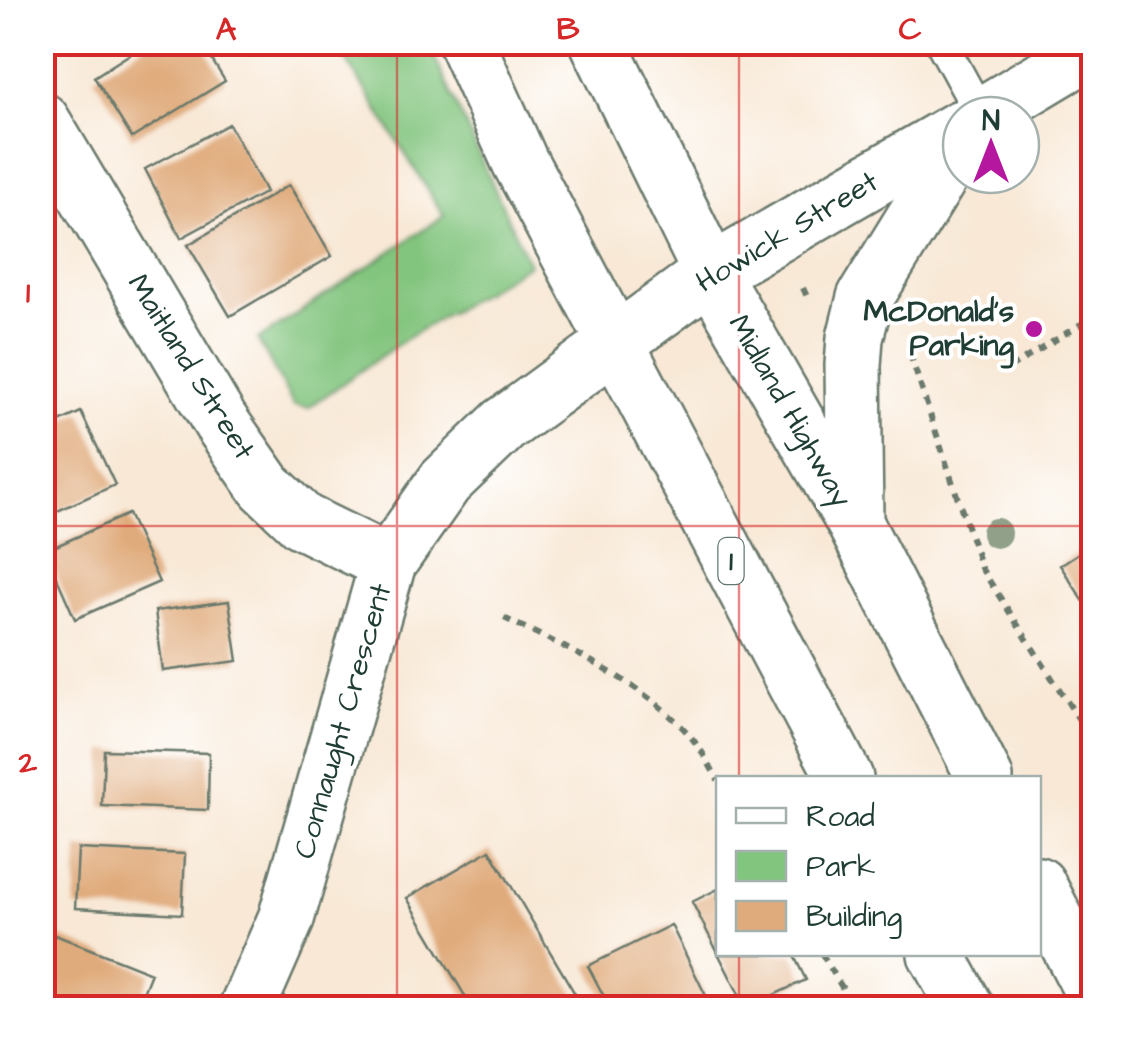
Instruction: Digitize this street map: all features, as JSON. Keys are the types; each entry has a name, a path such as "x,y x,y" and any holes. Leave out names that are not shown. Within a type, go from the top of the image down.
{"main road":[{"name":"1","path":"466,42 520,162 844,776"},
{"name":"Midland Highway","path":"598,42 711,274 855,523 983,776"},
{"path":"1015,95 1094,48"},
{"name":"Maitland Street","path":"42,121 220,421 266,486 302,522 388,563"},
{"name":"Howick Street","path":"617,342 711,274 941,140"},
{"path":"855,523 854,338 866,298 941,175"},
{"name":"Connaught Crescent","path":"247,1008 286,919 388,563 456,471 504,425 617,342"},
{"path":"1041,891 1094,994"},
{"path":"937,956 966,1008"}],"lane":[{"path":"942,42 970,95"}],"path":[{"path":"1010,368 1094,316"},
{"path":"908,349 981,568 1094,743"},
{"path":"504,618 604,670 661,709 684,728 716,777"},
{"path":"823,956 843,988"}],"green space":[{"path":"336,43 428,43 529,264 404,340 308,408 293,405 258,340 444,216"}],"building":[{"path":"149,42 201,42 225,81 132,138 94,77"},
{"path":"229,124 266,192 181,238 145,169"},
{"path":"289,185 332,256 230,316 188,245"},
{"path":"81,412 115,485 42,518 42,430"},
{"path":"128,514 159,582 75,619 45,551"},
{"path":"1094,543 1094,605 1088,608 1060,565"},
{"path":"229,601 238,661 163,671 155,611"},
{"path":"104,750 209,753 208,810 102,806"},
{"path":"78,849 185,854 182,914 75,908"},
{"path":"490,850 581,1004 573,1008 472,1008 407,898"},
{"path":"716,890 716,949 692,902"},
{"path":"671,925 712,1008 610,1008 588,966"},
{"path":"55,935 151,973 137,1008 60,1008 42,1001 42,965"},
{"path":"719,956 794,956 806,980 746,1008"}],"place":[{"name":"McDonald's Parking","path":"1034,329"}]}
